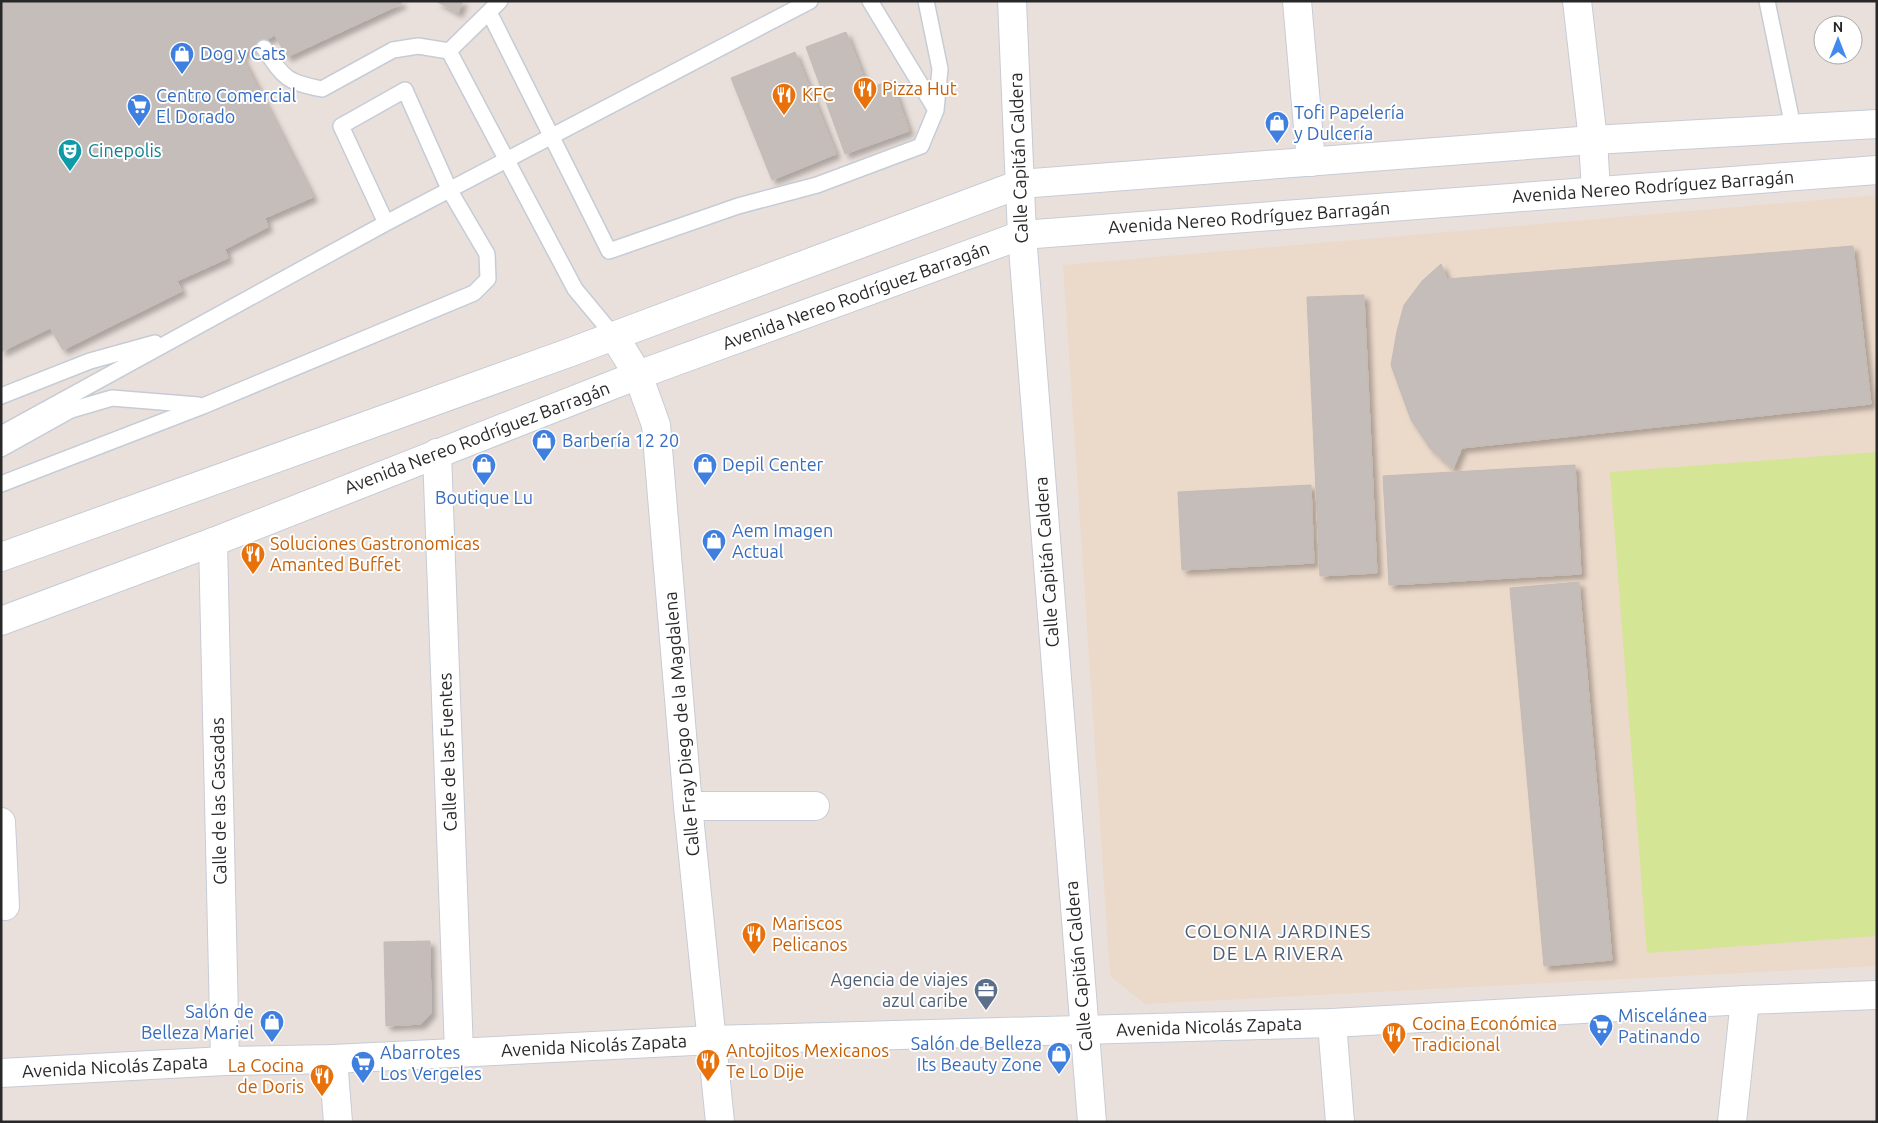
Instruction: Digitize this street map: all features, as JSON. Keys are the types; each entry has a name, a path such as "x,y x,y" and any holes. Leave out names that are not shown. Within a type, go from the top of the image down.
{"street":[{"name":"Calle Capitán Caldera","path":"1012,1 1022,235 1092,1122"},
{"path":"1297,1 1311,162"},
{"path":"1577,1 1593,140 1596,191"},
{"path":"1,557 614,336 1020,184 1593,140 1792,127 1877,124"},
{"name":"Avenida Nereo Rodríguez Barragán","path":"1,621 213,542 638,375 1022,235 1877,170"},
{"name":"Calle Fray Diego de la Magdalena","path":"614,336 638,375 656,425 688,806 720,1122"},
{"name":"Calle de las Fuentes","path":"438,453 459,1052"},
{"name":"Calle de las Cascadas","path":"213,542 225,1061"},
{"path":"688,806 815,806"},
{"path":"1,822 5,906"},
{"name":"Avenida Nicolás Zapata","path":"1,1073 225,1061 333,1059 713,1040 1332,1023 1745,1000 1877,995"},
{"path":"1732,1122 1745,1000"},
{"path":"1332,1023 1340,1122"},
{"path":"333,1059 338,1122"}],"lane":[{"path":"449,51 500,1"},
{"path":"1,434 386,223 810,1"},
{"path":"870,1 936,110"},
{"path":"489,12 609,251 738,206 817,185 921,146 936,110 940,69 926,1"},
{"path":"1767,1 1792,127"},
{"path":"264,48 282,74 298,84 322,89 393,50 418,46 449,51"},
{"path":"449,51 575,289 614,336"},
{"path":"1,484 203,406 474,293 488,279 487,254 450,191 405,90 341,126 386,223"},
{"path":"1,396 90,361 180,336"},
{"path":"1,449 71,410 112,398 203,406"}],"shaded area":[{"path":"1877,195 1877,966 1145,1004 1110,976 1063,265"}],"green space":[{"path":"1877,452 1877,936 1647,953 1610,472"}],"building":[{"name":"Centro Comercial El Dorado","path":"1,1 402,1 401,4 287,57 275,35 241,55 313,197 265,218 268,227 225,249 228,258 177,281 182,291 63,350 50,328 1,352"},
{"path":"436,1 463,1 458,13"},
{"name":"Pizza Hut","path":"846,32 868,89 891,80 909,131 845,154 806,47"},
{"name":"KFC","path":"795,52 836,154 772,180 731,78"},
{"path":"1853,246 1871,404 1462,448 1453,469 1430,448 1411,420 1391,365 1404,305 1422,281 1441,264 1447,279"},
{"path":"1364,295 1377,573 1320,576 1307,297"},
{"path":"1575,465 1581,574 1389,585 1383,476"},
{"path":"1311,485 1314,563 1182,570 1178,492"},
{"path":"1579,582 1612,960 1544,966 1510,588"},
{"path":"430,941 431,1013 421,1024 386,1026 384,942"}],"place":[{"name":"Dog y Cats","path":"182,75"},
{"name":"Pizza Hut","path":"865,110"},
{"name":"KFC","path":"784,116"},
{"name":"Centro Comercial El Dorado","path":"139,127"},
{"name":"Tofi Papelería y Dulcería","path":"1277,144"},
{"name":"Cinepolis","path":"70,172"},
{"name":"Barbería 12 20","path":"544,462"},
{"name":"Boutique Lu","path":"484,486"},
{"name":"Depil Center","path":"705,486"},
{"name":"Aem Imagen Actual","path":"714,562"},
{"name":"Soluciones Gastronomicas Amanted Buffet","path":"253,575"},
{"name":"Mariscos Pelicanos","path":"754,955"},
{"name":"Agencia de viajes azul caribe","path":"986,1011"},
{"name":"Salón de Belleza Mariel","path":"272,1043"},
{"name":"Miscelánea Patinando","path":"1601,1047"},
{"name":"Cocina Económica Tradicional","path":"1394,1055"},
{"name":"Salón de Belleza Its Beauty Zone","path":"1059,1075"},
{"name":"Antojitos Mexicanos Te Lo Dije","path":"708,1082"},
{"name":"Abarrotes Los Vergeles","path":"363,1084"},
{"name":"La Cocina de Doris","path":"322,1097"}],"district":[{"name":"COLONIA JARDINES DE LA RIVERA","path":"1278,942"}]}
